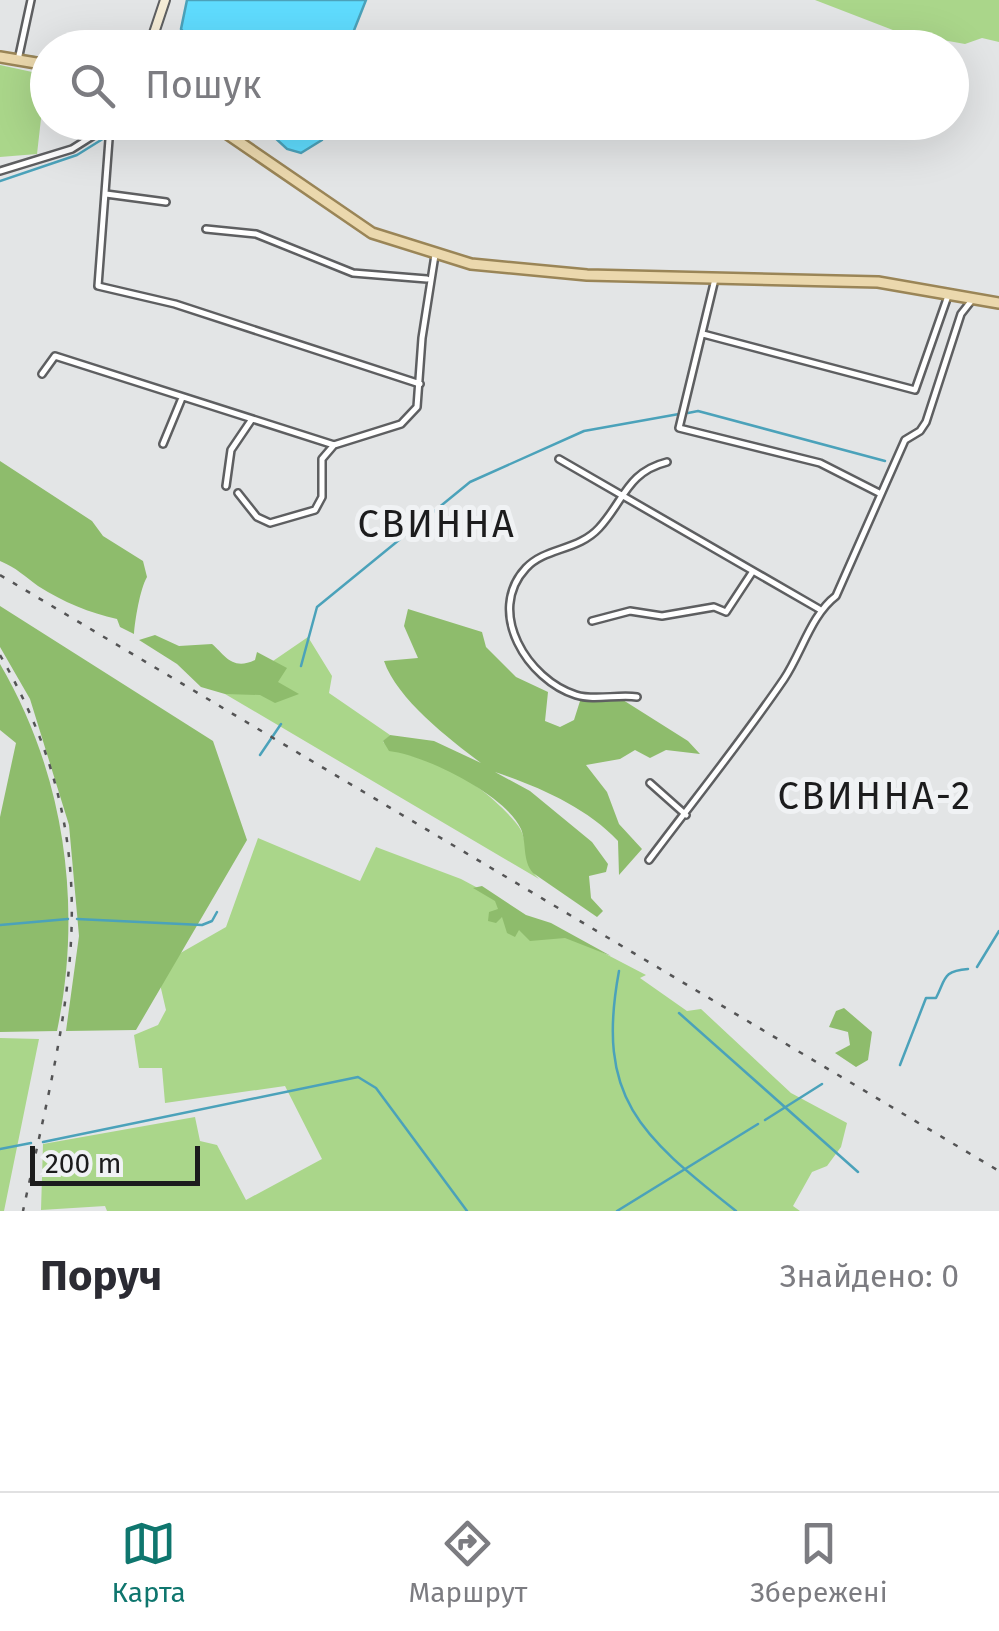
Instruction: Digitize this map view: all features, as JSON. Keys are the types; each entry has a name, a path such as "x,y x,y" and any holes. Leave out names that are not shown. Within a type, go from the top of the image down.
{"main road":[{"path":"155,30 165,0"},
{"path":"0,58 30,62"},
{"path":"236,140 372,233 435,254 508,270 871,282 999,303"}],"street":[{"path":"18,60 31,0"},
{"path":"0,170 72,149 88,140"},
{"path":"109,140 98,286 176,304 420,384"},
{"path":"106,194 166,202"},
{"path":"206,229 256,234 352,273 418,282 429,277"},
{"path":"238,493 258,516 270,523 315,510 322,496 322,459 334,445 401,424 417,407 429,277 435,254"},
{"path":"716,276 679,428 820,462 880,494"},
{"path":"703,334 915,390 949,293"},
{"path":"649,860 786,676 812,633 819,609 836,596 906,440 920,431 962,314 972,297"},
{"path":"42,374 55,356 334,445"},
{"path":"164,444 182,398"},
{"path":"226,486 231,450 252,419"},
{"path":"559,460 819,609"},
{"path":"637,696 580,697 550,683 532,667 510,626 514,588 526,568 544,556 584,542 642,471 668,462"},
{"path":"592,621 630,611 662,616 714,608 726,612 753,571"},
{"path":"650,783 686,815"}],"green space":[{"path":"815,0 999,0 999,42 982,38 969,43 969,30 893,30"},
{"path":"0,65 30,72 30,140 39,140 37,154 0,157"},
{"path":"0,461 92,521 103,536 143,561 147,577 134,634 120,627 117,619 57,597 0,561"},
{"path":"0,606 213,741 247,840 136,1030 66,1031 79,936 69,825 30,699 0,647"},
{"path":"408,609 482,632 486,647 516,677 548,692 545,721 560,727 574,720 580,701 623,700 688,741 700,754 666,750 650,758 635,750 620,759 586,765 607,792 619,824 642,849 619,875 618,841 605,829 561,799 495,772 530,791 592,842 608,864 606,872 589,876 591,898 603,911 597,917 533,873 527,863 521,829 499,803 443,768 389,751 383,741 390,735 434,741 481,763 425,717 400,690 384,661 418,658 404,626"},
{"path":"155,635 179,646 212,644 240,664 255,660 257,652 287,668 278,682 299,694 275,703 260,695 225,694 201,687 177,664 139,640"},
{"path":"308,637 332,676 329,693 390,735 383,742 451,771 491,798 521,830 530,865 539,879 225,694"},
{"path":"0,664 40,751 63,842 68,937 57,1031 0,1032 0,817 16,743 0,730"},
{"path":"258,838 360,881 376,847 461,879 506,903 522,925 577,939 646,975 640,978 687,1011 701,1009 791,1093 847,1123 841,1147 827,1166 812,1172 793,1206 800,1211 107,1211 105,1206 41,1210 43,1144 195,1117 200,1141 217,1145 246,1200 322,1159 285,1086 165,1103 162,1068 139,1068 134,1035 158,1025 166,1010 156,967 226,927"},
{"path":"482,886 526,915 551,923 611,956 565,938 530,941 519,930 515,937 507,933 502,917 496,923 488,921 489,912 498,909 495,901 473,888"},
{"path":"844,1008 872,1032 868,1060 856,1067 835,1053 850,1045 848,1032 829,1027 836,1011"},
{"path":"0,1038 39,1039 4,1211 0,1211"}],"water":[{"path":"187,0 366,0 354,30 181,29"},
{"path":"277,140 322,140 301,153 287,149"}],"waterway":[{"path":"26,56 30,57"},
{"path":"0,181 77,155 101,140"},
{"path":"688,413 698,411 885,461"},
{"path":"301,666 317,607 470,482 584,431 679,414"},
{"path":"260,755 281,724"},
{"path":"77,919 202,925 212,921 217,912"},
{"path":"0,925 68,919"},
{"path":"977,967 999,931"},
{"path":"900,1065 926,998 936,998 949,974 968,969"},
{"path":"619,971 613,1015 614,1052 621,1084 633,1111 675,1160 736,1211"},
{"path":"679,1013 858,1172"},
{"path":"43,1142 358,1077 376,1088 467,1211"},
{"path":"765,1120 822,1084"},
{"path":"617,1211 758,1124"},
{"path":"0,1149 31,1143"}],"railway":[{"path":"0,575 999,1171"},
{"path":"0,655 36,727 58,797 70,864 72,930 66,996 23,1211"}],"district":[{"name":"СВИННА","path":"437,524"},
{"name":"СВИННА-2","path":"875,796"}]}
